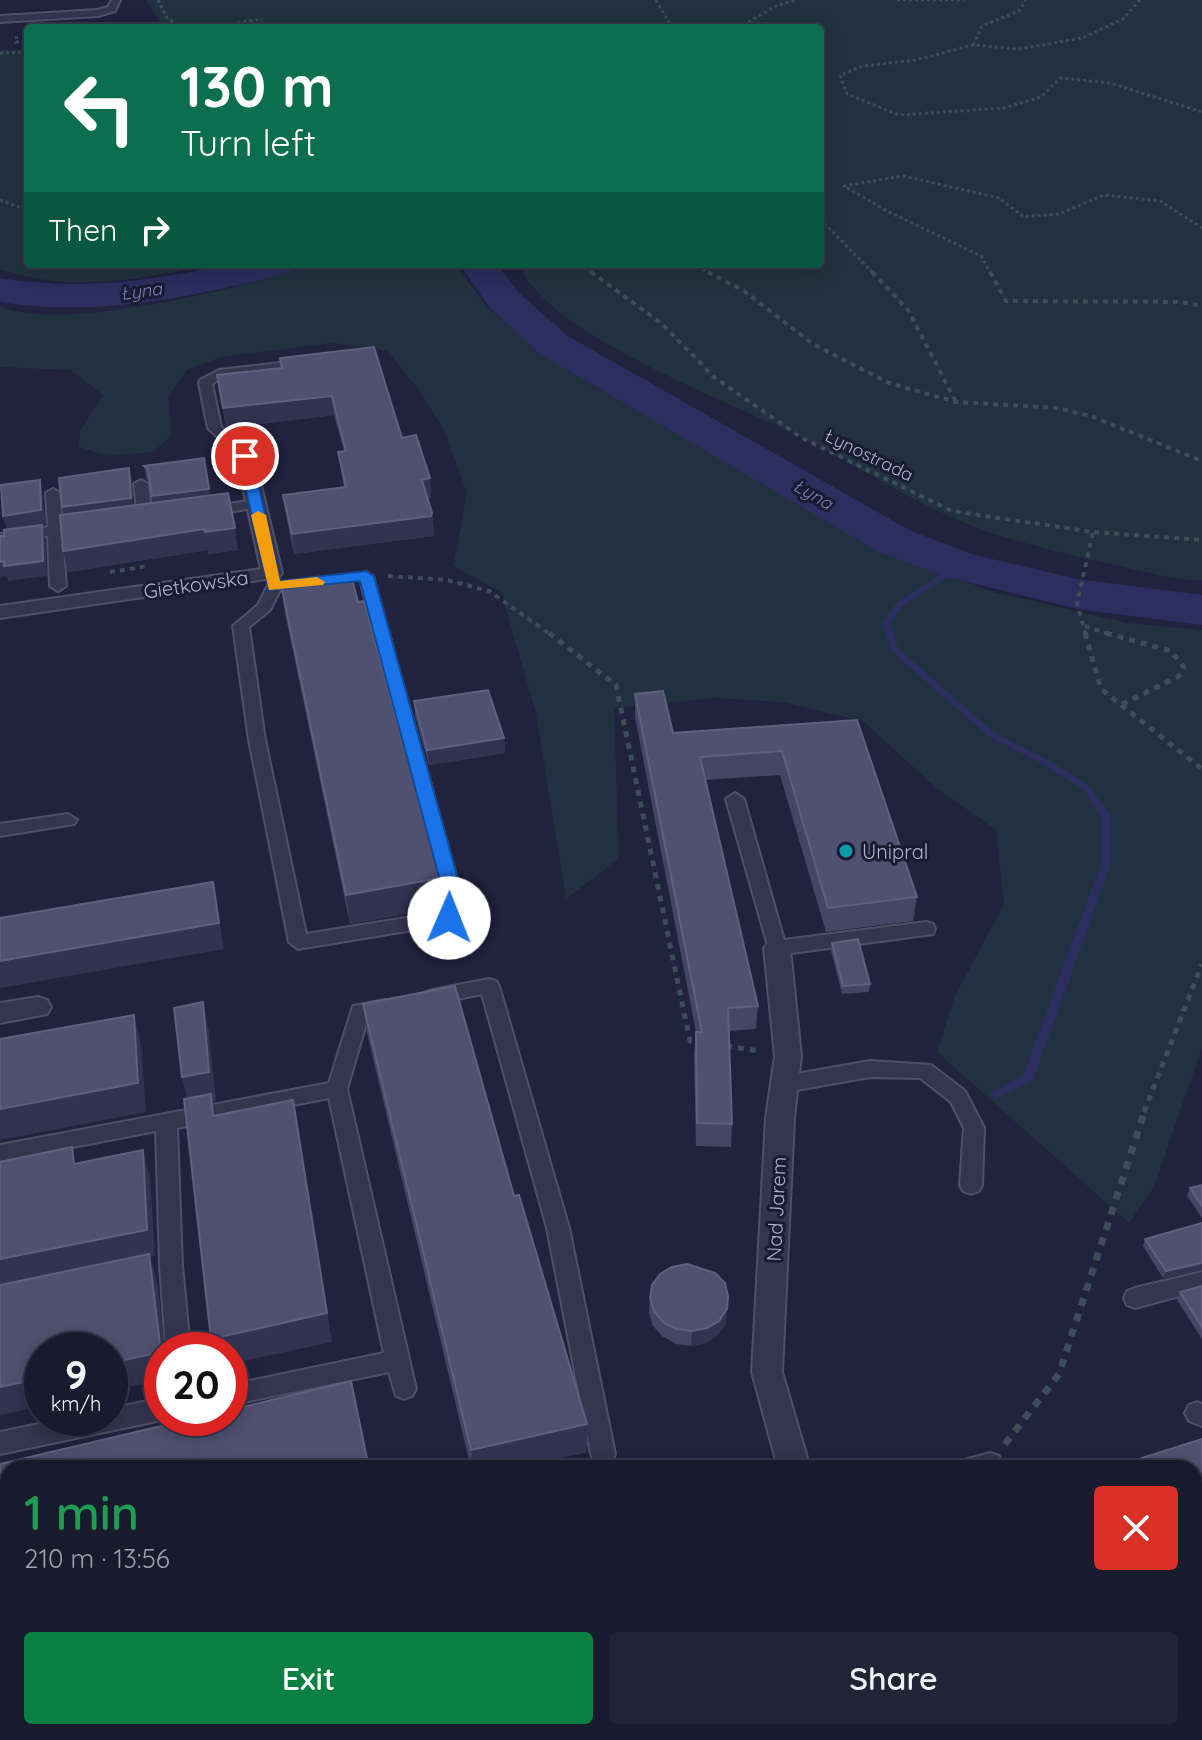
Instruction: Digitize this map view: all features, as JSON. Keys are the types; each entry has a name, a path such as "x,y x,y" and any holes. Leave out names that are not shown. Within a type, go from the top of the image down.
{"street":[{"name":"Gietkowska","path":"0,612 278,582 245,456"},
{"name":"Nad Jarem","path":"777,948 786,1070 767,1372 792,1460"},
{"path":"0,1013 38,1007"}],"lane":[{"path":"0,19 98,13 112,9 116,0"},
{"path":"245,456 215,428 205,383 219,374 317,363"},
{"path":"141,484 138,520 161,517"},
{"path":"53,493 58,586"},
{"path":"193,512 256,504"},
{"path":"0,538 100,525"},
{"path":"278,582 265,607 241,626 257,740 298,942 449,918 456,908 364,576"},
{"path":"735,799 777,948 926,929"},
{"path":"0,830 68,820"},
{"path":"404,1389 337,1089 360,1011 489,986 558,1228 603,1454"},
{"path":"786,1070 924,1070 958,1097 974,1128 971,1185"},
{"path":"0,1153 337,1089"},
{"path":"166,1123 164,1266 175,1332"},
{"path":"1135,1298 1202,1281"},
{"path":"248,1391 399,1360"},
{"path":"0,1443 144,1413"}],"path":[{"path":"158,0 167,18 178,24"},
{"path":"656,0 670,24"},
{"path":"745,24 778,5 797,0"},
{"path":"897,0 964,0"},
{"path":"973,45 982,26 1019,11 1026,0"},
{"path":"1140,0 1123,19 1082,38 1019,49 973,45 916,60 863,66 840,75 847,94 899,115 1004,108 1041,97 1060,78 1110,83 1202,112"},
{"path":"232,24 262,19"},
{"path":"0,53 24,52"},
{"path":"1202,228 1160,201 1104,195 1059,214 1024,217 999,198 903,176 844,186 887,211 981,256 1006,301 1180,302 1202,306"},
{"path":"0,200 24,209"},
{"path":"824,223 908,310 956,402"},
{"name":"Łynostrada","path":"585,268 661,323 714,377 802,438 952,511 1093,532 1202,540"},
{"path":"700,268 744,291 826,351 889,383 956,402 1057,408 1091,416 1202,461"},
{"path":"1093,532 1077,604 1101,689 1202,769"},
{"path":"364,576 447,580 489,591 616,685 690,1041 704,1043"},
{"path":"1084,626 1137,644 1171,651 1184,667 1179,676 1121,705"},
{"path":"991,1460 1059,1374 1132,1143 1202,964"},
{"path":"718,1045 786,1070"}],"shaded area":[{"path":"146,0 1202,0 1202,580 1163,576 1071,555 1000,536 960,521 805,439 646,365 565,316 536,290 522,268 824,268 824,24 161,24"},
{"path":"24,49 24,268 194,268 135,278 80,282 26,277 0,269 0,50"},
{"path":"302,268 456,268 485,305 533,346 587,382 893,555 994,592 1128,623 1202,630 1202,1048 1154,1187 1129,1223 937,1052 954,998 1004,904 996,830 935,787 863,721 782,702 715,698 614,708 619,858 566,899 536,713 501,592 453,566 467,493 444,430 419,390 387,351 332,343 221,357 187,370 168,396 172,435 153,452 108,456 79,447 80,431 103,395 70,370 0,367 0,306 30,313 111,311 247,284"}],"building":[{"path":"374,347 402,438 416,435 430,478 422,480 431,516 292,534 283,495 346,487 338,452 346,451 332,396 223,408 217,375 282,368 280,358"},
{"path":"204,458 209,489 152,496 148,469 144,466"},
{"path":"129,468 131,498 62,507 59,478"},
{"path":"40,480 41,510 3,516 1,485"},
{"path":"228,493 235,528 205,532 204,529 63,551 60,515"},
{"path":"42,525 43,561 4,566 4,561 0,562 0,536 4,536 4,530"},
{"path":"351,575 358,602 364,601 440,878 346,895 281,585"},
{"path":"488,690 504,738 427,750 414,701"},
{"path":"663,691 673,733 857,720 917,897 828,908 782,751 700,757 758,1006 728,1008 732,1124 697,1123 696,1032 702,1032 635,694"},
{"path":"213,882 219,923 0,961 0,918"},
{"path":"858,939 870,984 843,986 832,943"},
{"path":"455,986 514,1196 519,1195 587,1424 471,1450 363,1004"},
{"path":"203,1002 209,1072 182,1077 174,1008"},
{"path":"134,1015 138,1083 0,1109 0,1039"},
{"path":"211,1094 213,1116 293,1100 327,1313 242,1332 210,1332 184,1099"},
{"path":"72,1147 74,1164 143,1150 147,1230 0,1259 0,1162"},
{"path":"1202,1185 1202,1206 1190,1188"},
{"path":"1202,1223 1202,1263 1166,1271 1145,1239"},
{"path":"149,1254 159,1332 144,1332 144,1356 128,1359 128,1332 24,1332 24,1382 0,1387 0,1285"},
{"path":"687,1264 715,1273 725,1283 728,1296 727,1309 719,1321 692,1331 676,1329 663,1322 654,1311 650,1298 652,1285 660,1274"},
{"path":"1202,1286 1202,1327 1180,1292"},
{"path":"351,1381 367,1460 17,1460 144,1430 144,1436 248,1436 248,1406"},
{"path":"1202,1439 1202,1460 1135,1460"}],"waterway":[{"name":"Łyna","path":"0,290 35,296 105,297 176,287 263,268"},
{"name":"Łyna","path":"481,268 505,301 554,345 894,541 960,566 1078,594 1202,610"},
{"path":"960,566 900,604 887,623 894,649 992,735 1087,788 1106,817 1106,864 1028,1078 997,1095"}],"slow traffic":[{"path":"258,515 274,586 317,582"}],"place":[{"name":"Unipral","path":"846,851"}],"route":[{"path":"245,456 274,586 366,576 456,908 449,918"}]}
